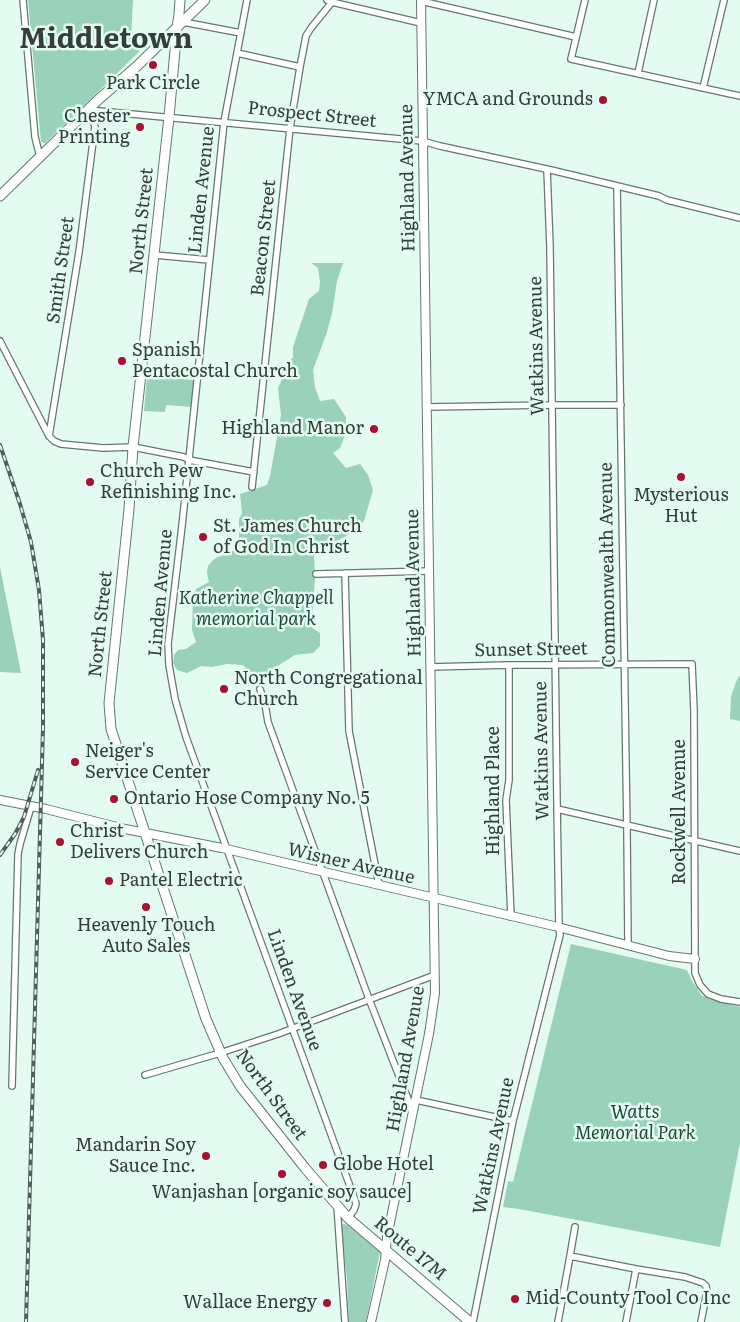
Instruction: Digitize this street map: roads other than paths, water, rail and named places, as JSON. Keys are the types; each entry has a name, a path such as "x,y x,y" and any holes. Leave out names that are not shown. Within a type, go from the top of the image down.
{"main road":[{"name":"North Street","path":"180,0 180,25 133,447 129,509 109,703 111,729 206,1020 220,1053 240,1086 334,1202"},
{"path":"0,196 205,0"},
{"name":"Route 17M","path":"334,1202 348,1218 472,1322"}],"street":[{"path":"23,0 35,137 40,157"},
{"name":"Linden Avenue","path":"247,0 224,122 168,644 169,665 175,699 186,737 356,1204 348,1218"},
{"path":"421,0 576,37"},
{"name":"Highland Avenue","path":"371,1322 385,1260 433,1010 435,975 421,0"},
{"path":"585,0 571,59 740,96"},
{"path":"638,74 654,0"},
{"path":"703,88 724,0"},
{"path":"329,1 420,22"},
{"name":"Beacon Street","path":"252,487 290,128 306,36 329,1"},
{"path":"180,25 241,34"},
{"path":"237,53 300,67"},
{"name":"Prospect Street","path":"88,110 422,141 548,169 740,218"},
{"name":"Smith Street","path":"50,436 80,252 95,126 88,110"},
{"name":"Watkins Avenue","path":"472,1322 513,1120 560,935 548,169"},
{"name":"Commonwealth Avenue","path":"617,186 628,945"},
{"path":"155,255 209,260"},
{"path":"0,341 54,441 61,444 103,448 133,447 254,472"},
{"path":"426,408 621,405"},
{"path":"316,574 429,571"},
{"path":"345,573 348,731 379,885"},
{"name":"Sunset Street","path":"430,667 555,664 692,664"},
{"name":"Rockwell Avenue","path":"692,664 695,840 694,959 696,979 708,994 740,1002"},
{"name":"Highland Place","path":"509,665 509,780 506,800 511,916"},
{"path":"260,689 266,704 268,722 369,999 413,1113"},
{"name":"Wisner Avenue","path":"0,800 379,885 669,956 694,959"},
{"path":"12,1086 18,854 31,807"},
{"path":"557,809 740,851"},
{"path":"145,1075 220,1053 435,975"},
{"path":"416,1100 513,1120"},
{"path":"334,1202 345,1322"},
{"path":"558,1322 575,1226"},
{"path":"570,1256 686,1277 703,1283 707,1291 701,1322"},
{"path":"626,1322 636,1269"}],"railway":[{"path":"0,445 31,542 39,590 43,640 43,728 26,1322"},
{"path":"0,855 24,817 38,770"}],"place":[{"name":"Park Circle","path":"153,65"},
{"name":"YMCA and Grounds","path":"603,100"},
{"name":"Chester Printing","path":"140,127"},
{"name":"Spanish Pentacostal Church","path":"122,361"},
{"name":"Highland Manor","path":"374,429"},
{"name":"Mysterious Hut","path":"681,477"},
{"name":"Church Pew Refinishing Inc.","path":"90,482"},
{"name":"St. James Church of God In Christ","path":"203,537"},
{"name":"North Congregational Church","path":"224,689"},
{"name":"Neiger's Service Center","path":"75,762"},
{"name":"Ontario Hose Company No. 5","path":"114,799"},
{"name":"Christ Delivers Church","path":"60,842"},
{"name":"Pantel Electric","path":"109,881"},
{"name":"Heavenly Touch Auto Sales","path":"146,907"},
{"name":"Mandarin Soy Sauce Inc.","path":"206,1156"},
{"name":"Globe Hotel","path":"323,1165"},
{"name":"Wanjashan [organic soy sauce]","path":"282,1174"},
{"name":"Mid-County Tool Co Inc","path":"515,1299"},
{"name":"Wallace Energy","path":"327,1303"}],"district":[{"name":"Middletown","path":"106,40"}],"park label":[{"name":"Katherine Chappell memorial park","path":"256,609"},
{"name":"Watts Memorial Park","path":"635,1123"}]}
